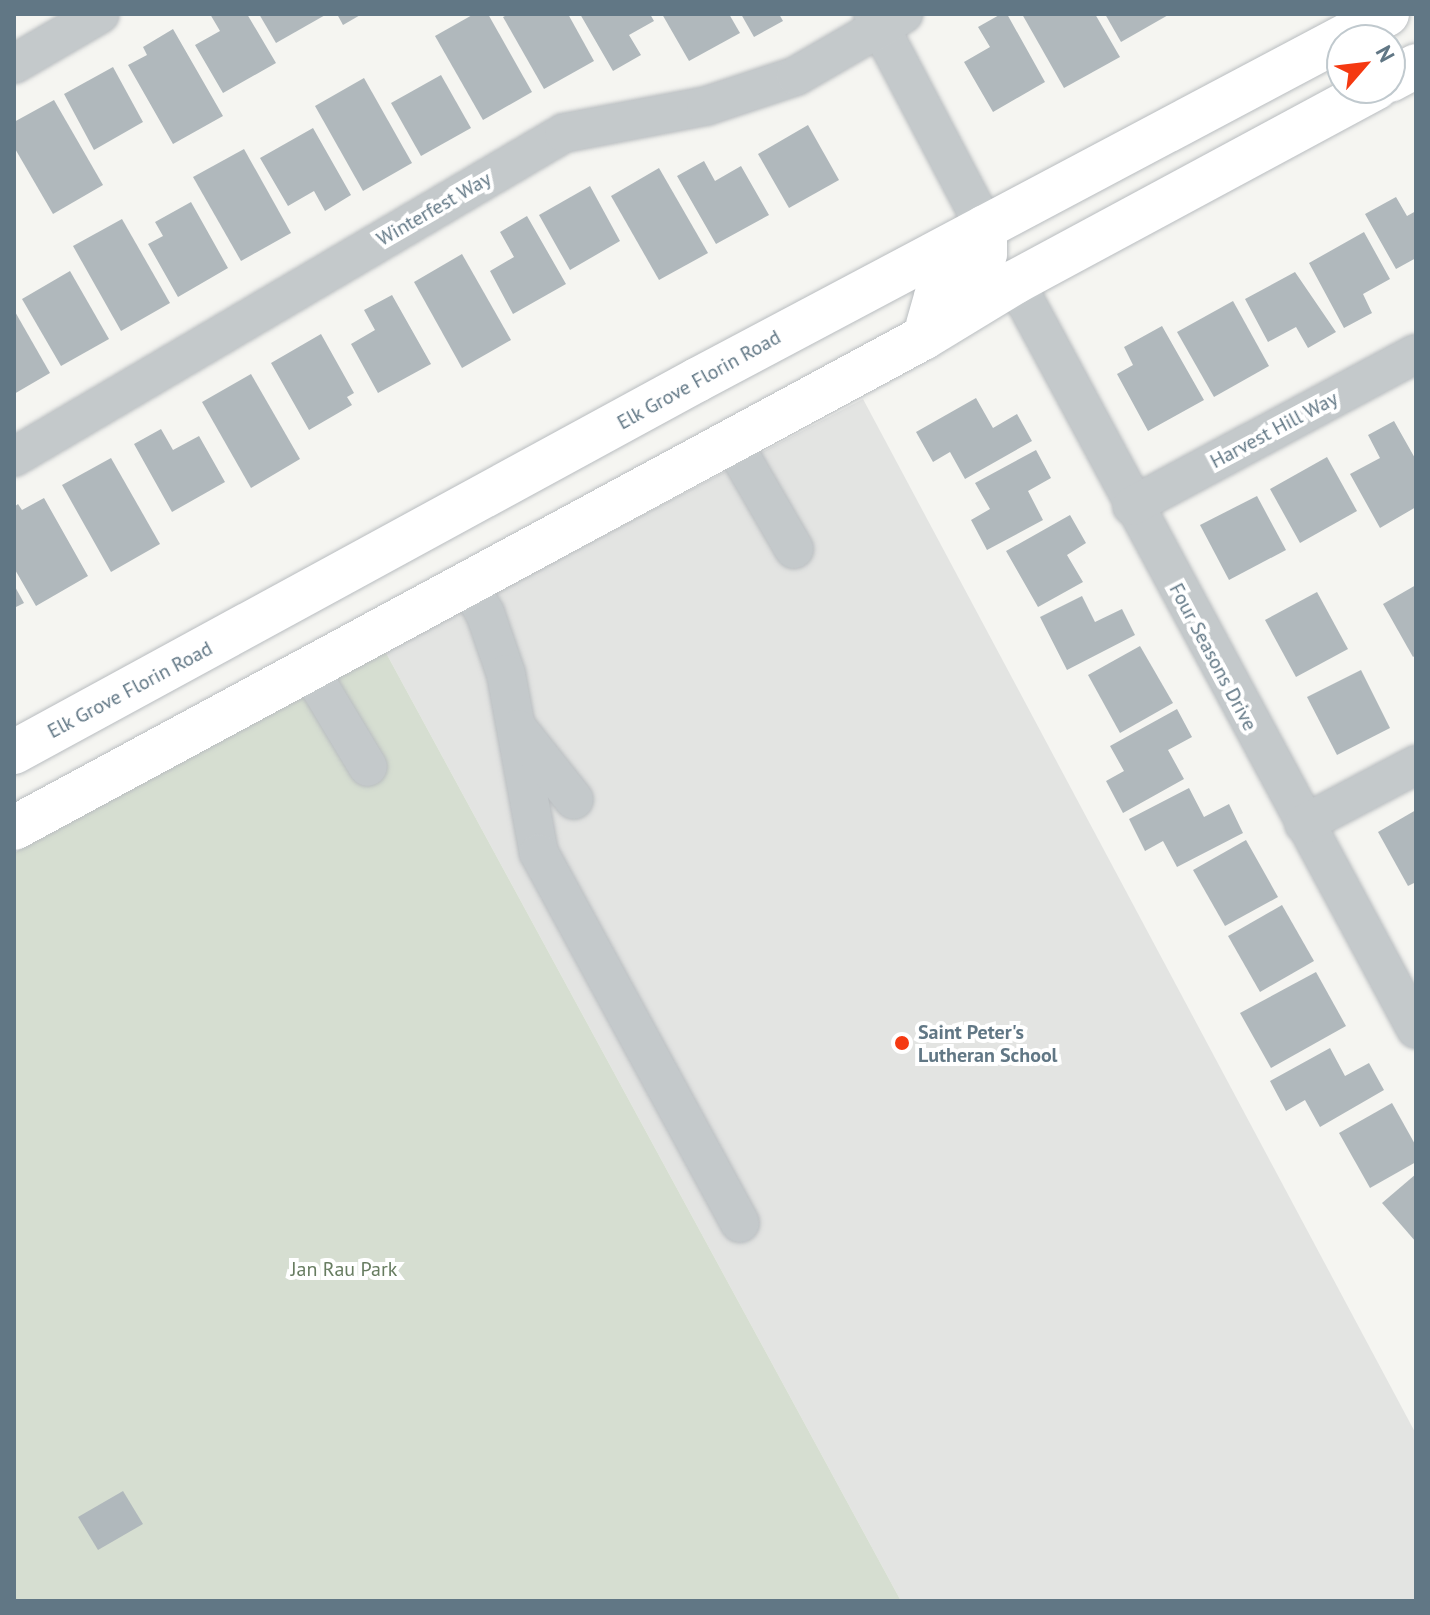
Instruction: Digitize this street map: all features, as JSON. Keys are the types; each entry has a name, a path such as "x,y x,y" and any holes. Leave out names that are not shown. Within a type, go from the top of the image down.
{"main road":[{"name":"Elk Grove Florin Road","path":"14,752 985,227 1387,14"},
{"path":"1015,282 1024,252 1058,230 1277,114 1317,51"},
{"path":"14,828 923,338 1015,282 1346,104"},
{"path":"923,338 936,297 985,254 985,227"}],"street":[{"path":"14,64 100,14"},
{"path":"885,18 985,227"},
{"name":"Winterfest Way","path":"14,457 564,133 706,106 796,76 885,18"},
{"name":"Four Seasons Drive","path":"1015,282 1132,506 1416,1029"},
{"name":"Harvest Hill Way","path":"1132,506 1416,354"},
{"path":"731,440 794,549"},
{"path":"468,584 485,613 506,674 539,853 740,1223"},
{"path":"309,669 368,767"},
{"path":"514,723 574,800"},
{"path":"1304,824 1416,765"}],"shaded area":[{"name":"Saint Peter's Lutheran School","path":"863,399 1416,1434 1416,1601 901,1601 385,651"}],"green space":[{"name":"Jan Rau Park","path":"385,651 901,1601 14,1601 14,853"}],"building":[{"path":"210,14 247,14 276,63 223,93 195,45 220,31"},
{"path":"259,14 327,14 276,43"},
{"path":"337,14 362,14 343,25"},
{"path":"474,14 488,14 532,92 483,120 435,36"},
{"path":"509,14 568,14 594,61 544,89 503,17"},
{"path":"580,14 650,14 654,21 629,35 641,55 613,71"},
{"path":"662,14 729,14 740,33 689,61"},
{"path":"741,14 779,14 783,21 754,37"},
{"path":"1001,14 1007,14 1045,82 993,112 964,62 990,47 978,27"},
{"path":"1022,14 1095,14 1120,57 1064,88"},
{"path":"1105,14 1170,14 1121,42"},
{"path":"173,29 223,116 173,144 128,65 147,55 143,47"},
{"path":"113,67 143,122 94,150 64,94"},
{"path":"441,75 471,128 421,156 391,103"},
{"path":"364,78 412,163 363,191 315,106"},
{"path":"54,100 103,185 53,214 14,147 14,122"},
{"path":"808,125 839,180 789,208 758,154"},
{"path":"313,128 351,195 325,211 314,191 288,206 260,158"},
{"path":"244,149 291,233 241,261 193,177"},
{"path":"704,161 715,181 741,166 769,215 716,244 677,176"},
{"path":"659,168 708,253 659,280 611,196"},
{"path":"590,186 620,241 570,270 539,215"},
{"path":"1396,197 1407,216 1416,211 1416,258 1396,269 1365,214"},
{"path":"191,202 228,268 178,297 148,244 163,236 155,222"},
{"path":"527,216 566,284 513,314 490,271 514,257 500,232"},
{"path":"122,219 170,303 121,331 73,246"},
{"path":"1364,232 1390,279 1363,294 1372,313 1344,328 1309,263"},
{"path":"462,254 511,340 462,368 414,282"},
{"path":"70,271 109,339 61,366 22,299"},
{"path":"1295,272 1336,332 1308,348 1296,327 1268,342 1245,299"},
{"path":"392,295 431,364 378,393 351,344 375,330 364,310"},
{"path":"1233,301 1269,366 1214,397 1177,332"},
{"path":"14,310 50,373 14,394"},
{"path":"1162,326 1204,400 1148,431 1117,374 1133,365 1124,347"},
{"path":"321,334 354,393 347,397 352,405 309,430 271,363"},
{"path":"251,374 300,459 251,488 202,402"},
{"path":"976,398 993,428 1017,414 1032,441 965,479 950,452 933,462 916,432"},
{"path":"1394,421 1416,460 1416,507 1380,528 1350,474 1380,458 1368,435"},
{"path":"161,429 173,450 199,436 225,482 172,512 134,444"},
{"path":"1036,450 1051,478 1028,491 1043,520 987,550 971,520 990,509 975,483"},
{"path":"1327,457 1357,511 1300,543 1270,489"},
{"path":"111,458 160,544 111,572 62,485"},
{"path":"1257,496 1286,550 1229,580 1200,525"},
{"path":"44,498 88,576 36,606 14,568 14,507 18,504 22,510"},
{"path":"1070,515 1086,543 1067,555 1083,582 1038,607 1006,551"},
{"path":"14,585 24,603 14,608"},
{"path":"1416,585 1416,655 1413,657 1383,604"},
{"path":"1317,592 1348,649 1296,677 1265,620"},
{"path":"1082,596 1095,622 1122,609 1135,635 1067,670 1040,617"},
{"path":"1140,646 1173,703 1120,733 1088,675"},
{"path":"1361,670 1390,728 1337,755 1307,697"},
{"path":"1177,709 1192,737 1168,750 1184,779 1123,813 1106,781 1124,771 1110,746"},
{"path":"1189,788 1204,817 1229,804 1243,833 1177,867 1163,841 1145,851 1129,819"},
{"path":"1416,810 1416,882 1408,886 1378,832"},
{"path":"1246,840 1278,897 1225,926 1193,870"},
{"path":"1282,905 1314,961 1260,992 1228,936"},
{"path":"1316,972 1346,1026 1271,1068 1240,1013"},
{"path":"1330,1048 1345,1076 1369,1063 1384,1090 1320,1127 1305,1100 1286,1111 1270,1081"},
{"path":"1392,1103 1416,1146 1416,1162 1370,1188 1339,1133"},
{"path":"1416,1174 1416,1242 1382,1203"},
{"path":"123,1491 143,1524 98,1550 78,1517"}],"place":[{"name":"Saint Peter's Lutheran School","path":"902,1043"}]}
